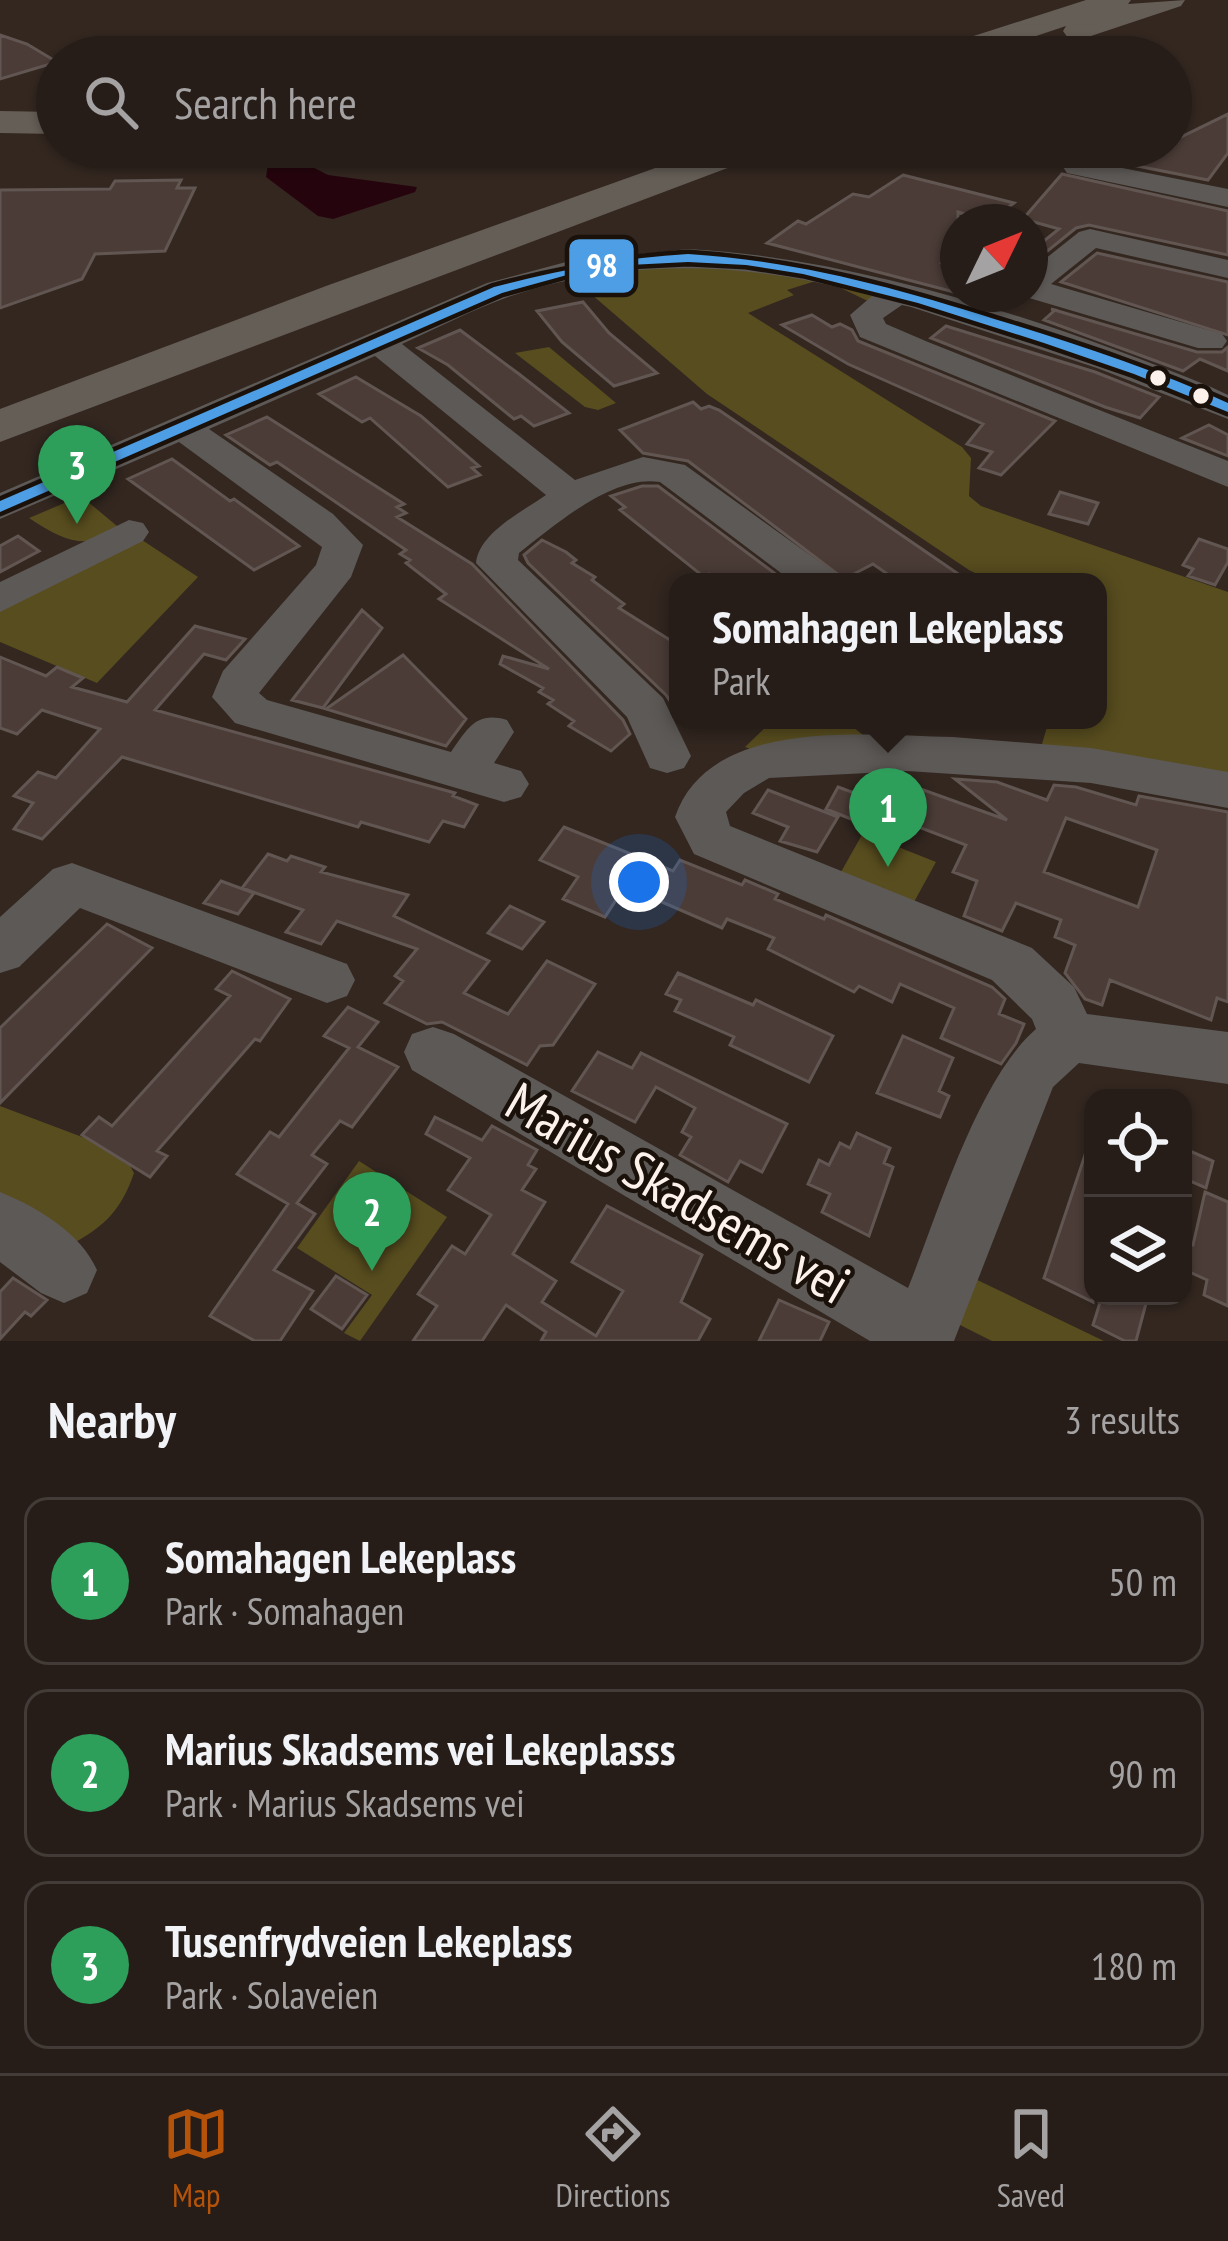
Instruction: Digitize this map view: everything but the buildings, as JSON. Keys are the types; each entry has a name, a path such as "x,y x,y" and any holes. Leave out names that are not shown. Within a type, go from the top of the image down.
{"highway":[{"path":"1006,36 1116,0"},
{"path":"1065,36 1170,0"},
{"path":"1119,36 1187,0"},
{"path":"0,126 36,127"},
{"path":"0,398 303,281 621,168"},
{"path":"0,428 321,302 690,168"}],"street":[{"path":"1086,168 1228,198"},
{"path":"1048,272 1090,238 1228,269"},
{"path":"0,507 498,290 586,266 708,258 790,265 900,292 1102,356 1228,408"},
{"path":"900,292 866,314 872,330 996,383 1146,437 1228,476"},
{"path":"1048,292 1210,341"},
{"path":"987,321 998,312"},
{"path":"378,342 570,495"},
{"path":"181,427 319,523 343,545 335,568 239,682 235,697 251,712 483,778 490,732"},
{"path":"667,756 647,709 497,563 497,554 570,495 643,468 672,472 808,573"},
{"path":"0,599 61,547 129,532"},
{"path":"1228,790 1109,766 922,752 779,758 748,766 706,801 698,818 700,828 712,840 1012,964 1054,1004 1068,1036 1228,1058"},
{"path":"0,951 72,883 327,980"},
{"name":"Marius Skadsems vei","path":"433,1052 921,1338 1032,1069 1068,1036"},
{"path":"0,1223 64,1270"}],"shaded area":[{"path":"267,168 314,168 328,175 417,187 415,192 333,219 318,216 266,177"},
{"path":"692,263 801,272 871,290 877,296 872,303 822,279 787,290 794,295 748,313 962,447 971,458 969,496 981,506 1228,592 1228,783 1090,755 1040,751 1046,729 1107,729 1107,573 969,570 707,394 569,275"},
{"path":"549,347 616,403 598,410 585,407 515,353"},
{"path":"81,496 123,531 96,540 74,540 29,518"},
{"path":"133,534 198,577 97,683 0,642 0,605"},
{"path":"764,729 855,729 877,746 769,756 745,747"},
{"path":"863,833 936,862 914,902 841,872"},
{"path":"0,1106 122,1152 134,1173 107,1219 63,1249 0,1201"},
{"path":"359,1161 447,1217 360,1341 344,1333 372,1295 297,1248"},
{"path":"971,1277 1104,1341 992,1341 954,1322"}],"transit line":[{"name":"98","path":"0,507 498,290 629,261 746,261 862,283 1109,360 1228,408"}],"place":[{"name":"Tusenfrydveien Lekeplass","path":"77,524"},
{"name":"Somahagen Lekeplass","path":"888,867"},
{"name":"Marius Skadsems vei Lekeplasss","path":"372,1271"}]}
